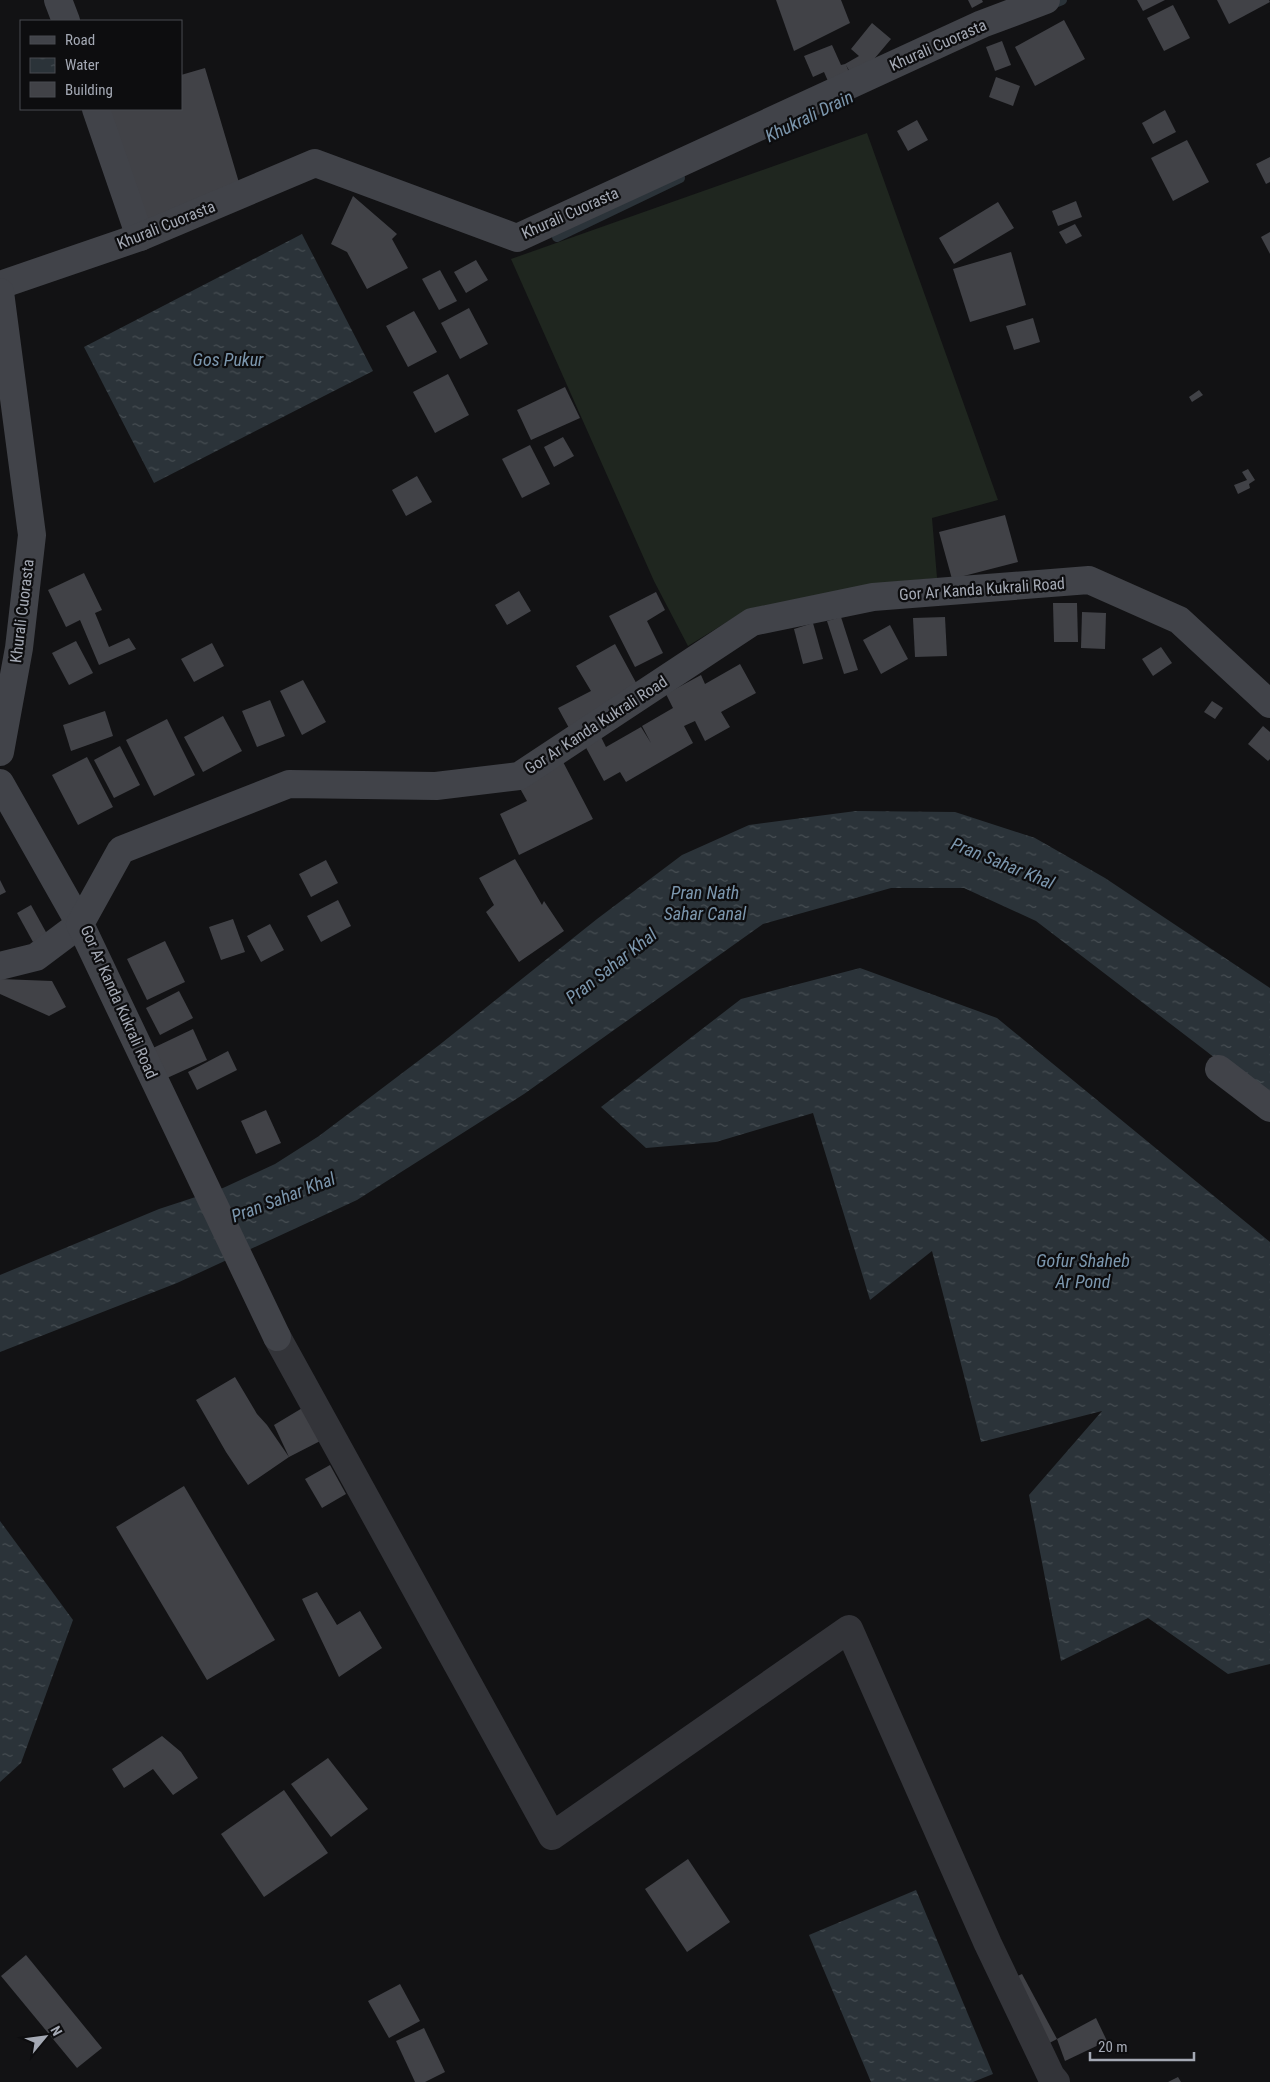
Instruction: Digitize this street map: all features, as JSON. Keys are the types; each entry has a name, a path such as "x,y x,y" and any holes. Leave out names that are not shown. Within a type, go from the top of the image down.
{"street":[{"path":"58,0 66,20"},
{"name":"Khurali Cuorasta","path":"0,285 140,237 315,163 517,238 982,24 1046,0"},
{"path":"96,110 140,237"},
{"name":"Khurali Cuorasta","path":"0,292 32,535 19,648 0,752"},
{"name":"Gor Ar Kanda Kukrali Road","path":"1056,2082 1051,2076 988,1944 849,1629 552,1836 277,1337 80,924 121,850 289,784 436,786 519,776 752,622 873,597 1089,580 1179,620 1270,704"},
{"path":"0,783 80,924 36,957 0,966"},
{"path":"1219,1068 1270,1108"}],"shaded area":[{"path":"867,133 998,500 932,518 937,578 874,584 748,609 688,646 654,581 511,259"}],"water":[{"name":"Gos Pukur","path":"302,234 373,371 154,483 84,347"},
{"name":"Pran Nath Sahar Canal","path":"856,811 955,812 1035,838 1105,878 1270,988 1270,1100 1036,921 964,888 891,888 763,924 524,1094 357,1200 177,1283 0,1352 0,1275 159,1209 223,1188 275,1164 319,1136 438,1046 597,919 682,855 749,825"},
{"name":"Gofur Shaheb Ar Pond","path":"860,968 997,1018 1270,1242 1270,1664 1228,1674 1148,1618 1061,1661 1029,1495 1102,1411 981,1442 932,1251 870,1300 813,1113 716,1142 646,1148 601,1107 741,999"},
{"path":"0,1521 73,1620 21,1763 0,1782"},
{"path":"916,1890 993,2074 973,2082 871,2082 809,1935"}],"building":[{"path":"776,0 841,0 850,23 794,51"},
{"path":"968,0 982,0 983,2 972,8"},
{"path":"1137,0 1165,0 1143,11"},
{"path":"1217,0 1269,0 1270,2 1229,24"},
{"path":"1173,5 1190,38 1164,51 1147,18"},
{"path":"1064,20 1085,59 1035,86 1015,47"},
{"path":"872,23 891,39 869,65 851,74 846,65 852,79 831,88 824,72 813,77 804,56 832,45 841,65 845,64 859,56 851,49"},
{"path":"1002,41 1011,65 995,71 986,47"},
{"path":"205,68 240,186 144,229 101,110 182,110 182,75"},
{"path":"996,77 1020,86 1013,106 989,97"},
{"path":"1165,110 1176,132 1153,144 1142,123"},
{"path":"917,120 928,140 908,151 897,131"},
{"path":"1187,140 1209,182 1173,201 1151,158"},
{"path":"1270,157 1270,182 1266,184 1256,164"},
{"path":"353,196 397,234 392,239 408,268 367,289 347,252 331,244"},
{"path":"1076,201 1082,217 1058,226 1052,211"},
{"path":"998,202 1014,228 954,264 939,238"},
{"path":"1075,224 1082,236 1066,244 1059,232"},
{"path":"1270,232 1270,254 1261,237"},
{"path":"1011,252 1026,305 970,322 953,269"},
{"path":"476,260 488,280 466,293 454,272"},
{"path":"440,270 457,301 439,310 422,279"},
{"path":"469,308 488,344 460,359 441,323"},
{"path":"414,311 437,352 408,367 386,326"},
{"path":"1033,318 1040,342 1014,350 1006,326"},
{"path":"448,374 469,415 435,433 413,392"},
{"path":"565,387 580,418 531,440 517,410"},
{"path":"1199,390 1203,395 1192,402 1189,397"},
{"path":"563,437 574,456 554,467 544,447"},
{"path":"530,445 550,484 522,498 502,459"},
{"path":"1248,469 1255,480 1249,484 1250,488 1238,494 1234,485 1247,480 1242,472"},
{"path":"417,476 432,502 406,516 392,490"},
{"path":"1005,515 1018,562 952,579 939,532"},
{"path":"84,573 102,610 95,613 109,647 129,638 136,649 99,665 80,620 66,627 48,590"},
{"path":"519,591 531,611 507,625 495,605"},
{"path":"656,592 665,610 647,621 663,653 635,667 609,616"},
{"path":"1053,603 1077,603 1078,642 1054,642"},
{"path":"1082,612 1106,613 1105,649 1081,648"},
{"path":"841,617 858,670 844,674 827,621"},
{"path":"945,617 947,656 915,657 913,618"},
{"path":"813,623 823,659 803,664 794,629"},
{"path":"890,625 908,659 881,674 863,640"},
{"path":"76,641 93,673 69,685 52,653"},
{"path":"212,643 224,666 194,682 181,659"},
{"path":"615,644 640,690 569,728 558,708 591,691 576,666"},
{"path":"1161,647 1172,663 1153,676 1142,659"},
{"path":"740,664 756,693 721,712 730,727 705,741 695,721 684,726 693,743 626,782 620,772 604,781 583,742 599,733 606,747 641,727 651,743 642,726 673,708 666,694 701,675 705,684"},
{"path":"303,680 326,722 302,735 280,691"},
{"path":"270,700 285,736 257,747 242,711"},
{"path":"1212,701 1223,708 1215,719 1204,712"},
{"path":"105,711 113,736 71,751 63,725"},
{"path":"223,716 242,751 203,772 184,737"},
{"path":"167,719 195,775 154,796 126,740"},
{"path":"1263,726 1270,732 1270,759 1268,761 1248,744"},
{"path":"120,746 140,785 114,798 94,760"},
{"path":"87,757 113,807 78,825 52,775"},
{"path":"562,760 593,819 519,855 500,814 527,801 517,783"},
{"path":"515,859 542,905 544,901 564,931 519,962 486,912 494,905 479,878"},
{"path":"326,860 338,883 311,897 299,874"},
{"path":"0,880 6,892 0,895"},
{"path":"338,900 351,926 321,942 307,916"},
{"path":"31,905 47,934 33,942 17,913"},
{"path":"233,919 245,952 221,960 209,927"},
{"path":"270,924 284,950 261,962 247,936"},
{"path":"165,941 185,982 147,1000 127,959"},
{"path":"0,979 52,981 66,1007 49,1016 0,994"},
{"path":"179,991 193,1018 160,1035 146,1008"},
{"path":"193,1029 207,1060 167,1078 153,1048"},
{"path":"228,1051 237,1070 197,1090 188,1072"},
{"path":"266,1110 281,1143 256,1154 241,1121"},
{"path":"235,1377 257,1414 289,1457 248,1485 226,1452 196,1400"},
{"path":"309,1404 328,1437 289,1457 274,1425"},
{"path":"330,1465 346,1494 322,1508 305,1479"},
{"path":"184,1486 275,1640 207,1680 116,1527"},
{"path":"317,1592 337,1625 360,1611 382,1648 339,1677 302,1599"},
{"path":"162,1736 181,1752 198,1778 173,1795 153,1769 124,1788 112,1769"},
{"path":"328,1758 368,1809 331,1837 291,1784"},
{"path":"284,1790 328,1853 264,1897 221,1834"},
{"path":"688,1859 730,1922 687,1952 645,1889"},
{"path":"26,1955 102,2048 77,2068 1,1976"},
{"path":"1022,1974 1057,2039 1036,2050 1001,1984"},
{"path":"400,1984 420,2021 389,2038 368,2001"},
{"path":"1096,2018 1107,2041 1065,2061 1057,2039"},
{"path":"424,2028 445,2072 425,2082 415,2082 396,2041"},
{"path":"1178,2077 1181,2082 1168,2082"}],"waterway":[{"name":"Khukrali Drain","path":"1047,6 1062,0"},
{"name":"Khukrali Drain","path":"557,237 680,178"}],"water label":[{"name":"Pran Sahar Khal","path":"1003,863"},
{"name":"Pran Sahar Khal","path":"611,966"},
{"name":"Pran Sahar Khal","path":"283,1197"}]}
